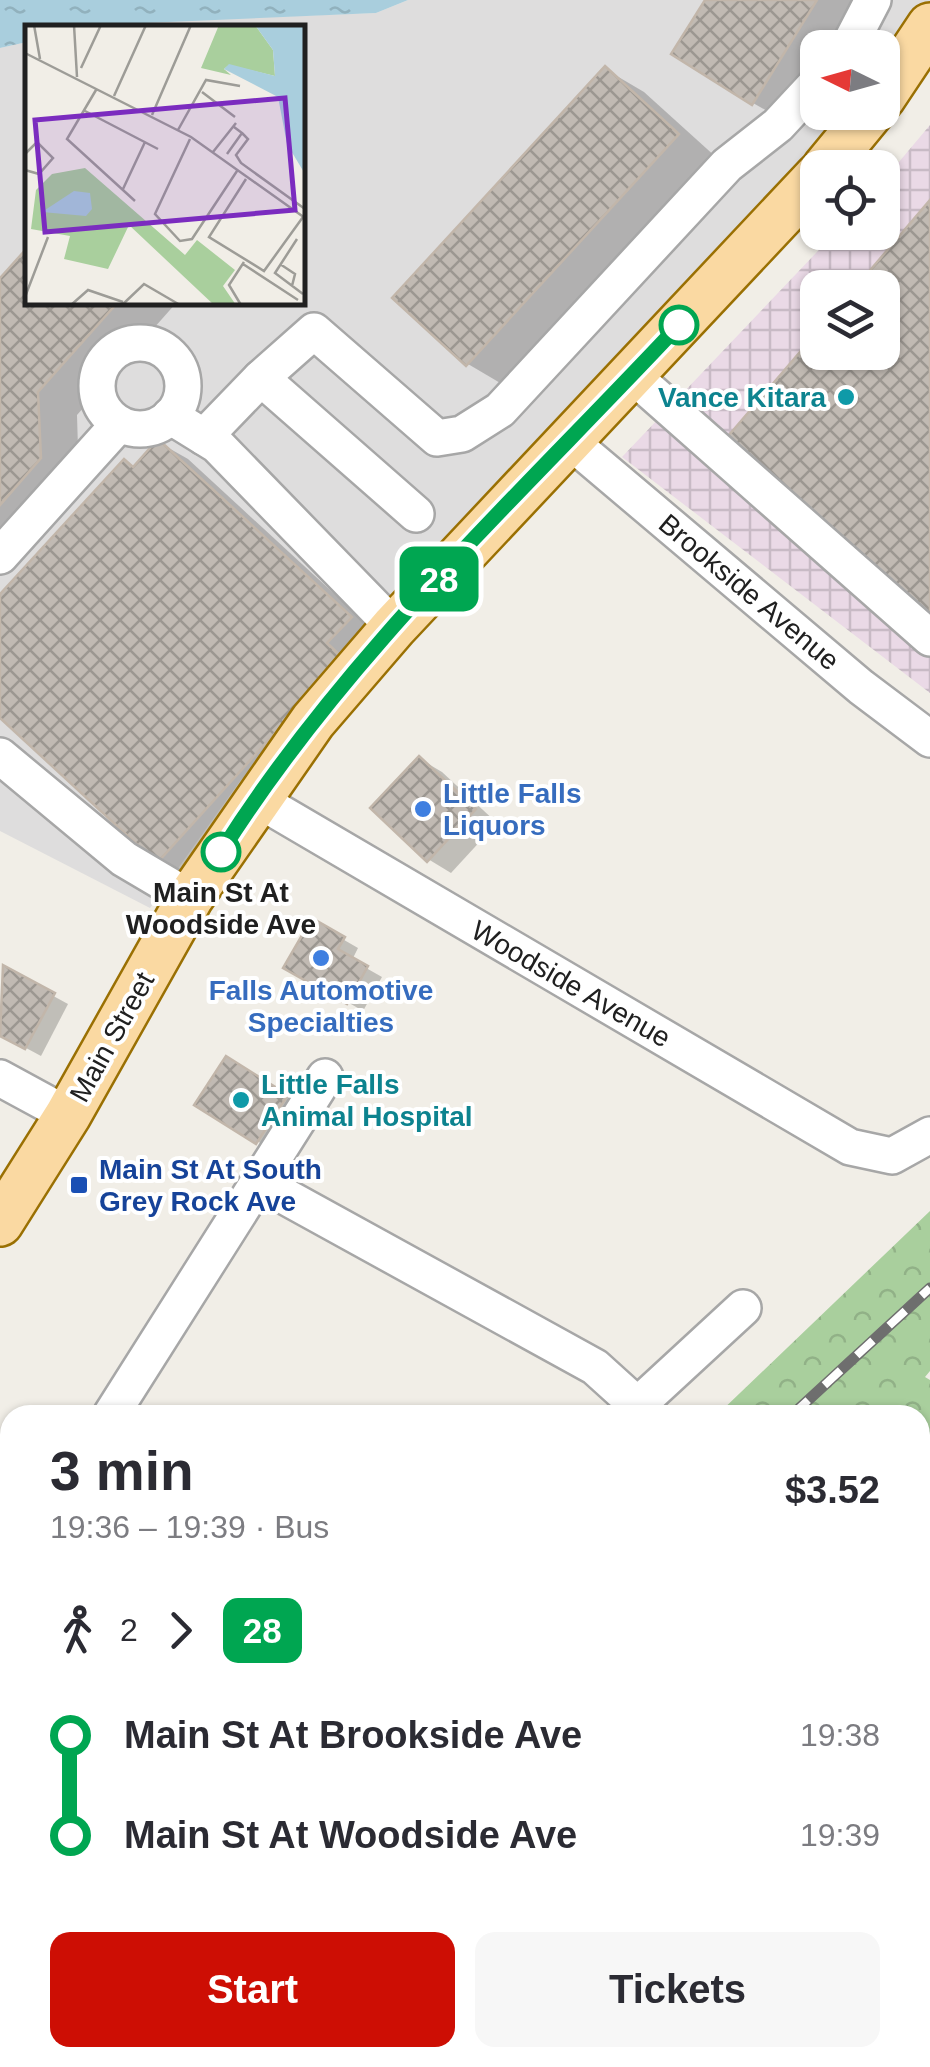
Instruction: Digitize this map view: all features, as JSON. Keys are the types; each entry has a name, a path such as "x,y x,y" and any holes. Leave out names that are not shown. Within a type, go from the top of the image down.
{"main road":[{"path":"900,71 930,26"},
{"path":"840,150 857,130"},
{"name":"Main Street","path":"0,1224 68,1116 190,898 255,798 312,721 394,626 800,195"}],"street":[{"path":"857,30 873,0"},
{"path":"204,437 260,378 314,331 437,438 462,434 500,410 727,165 778,125 800,101"},
{"path":"138,342 166,352 182,376 183,390 170,416 146,429 120,424 100,404 97,377 112,353 138,342"},
{"path":"632,375 930,638"},
{"path":"260,378 416,514"},
{"path":"170,416 217,445 394,626"},
{"path":"0,556 120,424"},
{"name":"Brookside Avenue","path":"570,442 861,687 930,738"},
{"path":"0,756 124,859 190,898"},
{"name":"Woodside Avenue","path":"255,798 850,1148 892,1156 930,1134"},
{"path":"118,1405 325,1077"},
{"path":"0,1078 68,1116"},
{"path":"259,1182 595,1367 628,1405"},
{"path":"637,1405 743,1308"}],"shaded area":[{"path":"408,0 930,0 930,22 900,65 900,30 800,30 800,130 849,130 831,150 800,150 800,184 394,627 240,781 150,908 0,831 0,48 25,42 25,305 305,305 305,25 98,25 376,13"},
{"path":"930,125 930,693 622,457 819,250 900,250 900,161"}],"green space":[{"path":"930,1211 930,1371 925,1377 930,1380 930,1405 727,1405"}],"water":[{"path":"0,0 408,0 376,13 25,25 25,42 0,48"}],"building":[{"path":"705,0 817,0 752,105 671,54"},
{"path":"605,66 679,134 466,366 392,298"},
{"name":"Vance Kitara","path":"930,200 930,621 723,442 800,352 800,370 900,370 900,270 870,270 887,250 900,250 900,235"},
{"path":"25,250 25,305 115,305 38,392 41,458 0,505 0,278"},
{"path":"158,439 352,617 327,643 343,658 157,863 0,718 0,594 124,459 133,467"},
{"name":"Little Falls Liquors","path":"419,756 476,809 427,862 370,808"},
{"name":"Falls Automotive Specialties","path":"312,918 345,937 338,949 368,966 347,1004 283,968"},
{"path":"3,965 55,993 25,1049 0,1036"},
{"name":"Little Falls Animal Hospital","path":"226,1056 288,1095 256,1144 194,1105"}],"railway":[{"path":"803,1405 930,1288"}],"bus line":[{"name":"28","path":"221,852 312,721 394,626 679,325"}],"place":[{"name":"Vance Kitara","path":"846,397"},
{"name":"Little Falls Liquors","path":"423,809"},
{"name":"Main St At Woodside Ave","path":"221,852"},
{"name":"Falls Automotive Specialties","path":"321,958"},
{"name":"Little Falls Animal Hospital","path":"241,1100"},
{"name":"Main St At South Grey Rock Ave","path":"79,1185"}]}
